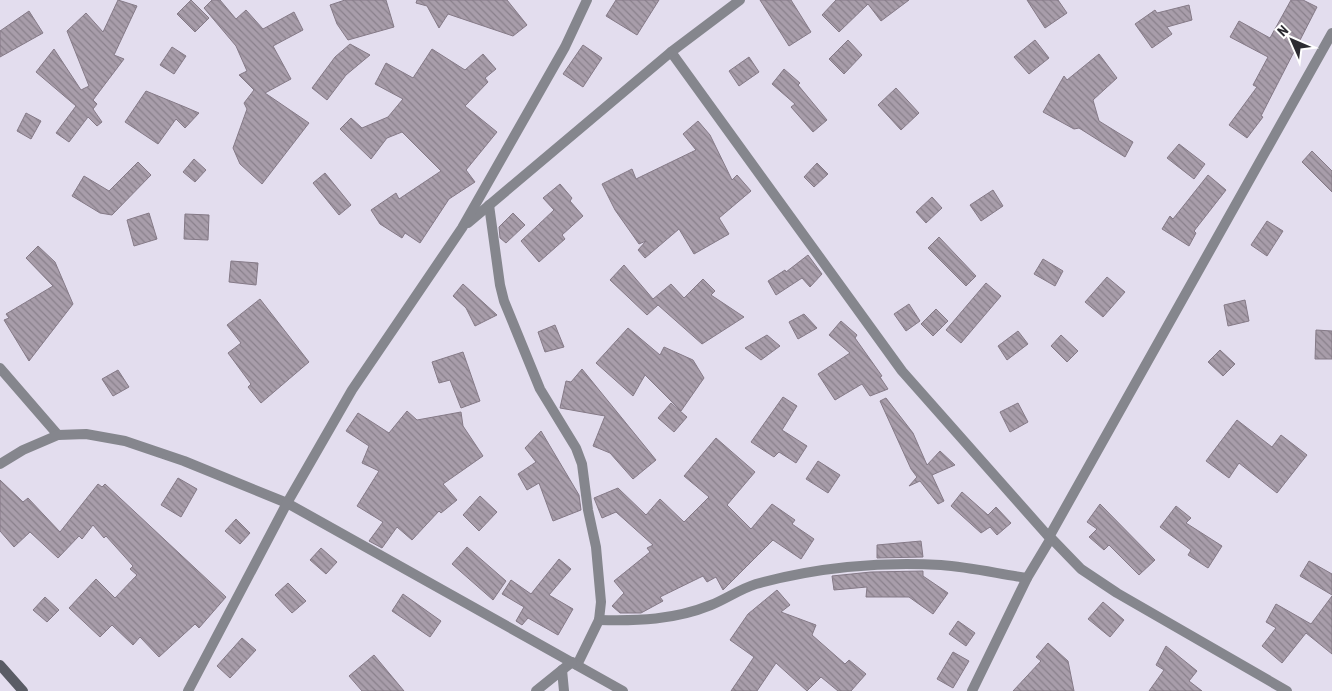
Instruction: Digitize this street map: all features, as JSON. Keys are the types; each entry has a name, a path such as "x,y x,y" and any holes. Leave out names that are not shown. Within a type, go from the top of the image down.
{"street":[{"path":"188,691 287,503 352,390 462,228 560,55 587,0"},
{"path":"462,228 671,52 740,0"},
{"path":"972,691 1027,578 1332,33"},
{"path":"671,52 902,371 1050,538 1081,569 1117,593 1287,691"},
{"path":"489,205 504,301 540,389 576,448 582,464 600,575 599,620 574,663 536,691"},
{"path":"0,368 58,435"},
{"path":"0,464 23,450 58,435 86,434 125,441 184,461 287,503 623,691"},
{"path":"599,620 640,621 676,617 710,605 755,585 822,571 870,565 941,565 1027,578"},
{"path":"0,665 23,691"},
{"path":"562,670 564,691"}],"building":[{"path":"118,0 137,6 114,55 124,59 93,100 97,104 93,109 102,122 97,126 88,117 69,142 56,133 76,106 36,72 54,49 81,90 89,86 67,31 86,13 103,32"},
{"path":"191,0 209,18 195,32 177,14"},
{"path":"212,0 220,0 236,19 246,10 263,29 294,12 303,30 273,46 291,79 265,93 309,123 262,184 240,164 233,148 247,109 244,103 254,90 239,75 247,71 236,46 204,8"},
{"path":"345,0 386,0 394,27 348,40 337,24 330,5"},
{"path":"417,0 507,0 527,25 513,36 448,14 439,28 427,6 416,3"},
{"path":"616,0 659,0 637,35 606,16"},
{"path":"760,0 791,0 811,32 789,46"},
{"path":"836,0 909,0 881,21 868,4 839,32 822,15"},
{"path":"1027,0 1058,0 1067,13 1045,28"},
{"path":"1291,0 1303,0 1317,7 1261,116 1263,117 1247,138 1229,125 1257,87 1253,85 1268,57 1230,37 1239,21 1270,38"},
{"path":"1189,5 1192,20 1167,27 1172,34 1152,48 1135,24 1155,10 1157,13"},
{"path":"29,11 43,33 0,57 0,31"},
{"path":"848,40 862,55 844,74 829,59"},
{"path":"1035,40 1049,58 1029,74 1014,57"},
{"path":"350,44 370,55 346,75 327,100 312,88 335,57"},
{"path":"583,45 602,58 583,87 563,74"},
{"path":"172,47 186,56 174,74 160,65"},
{"path":"432,49 465,70 483,54 496,69 485,78 488,82 465,106 497,132 466,170 475,182 449,199 420,243 405,233 402,238 380,224 371,210 396,193 399,199 441,171 402,132 387,138 371,159 340,129 351,118 362,128 388,117 403,99 375,84 386,63 413,78"},
{"path":"1099,54 1117,78 1093,100 1099,121 1133,142 1125,157 1079,128 1074,129 1043,112 1064,76 1067,80"},
{"path":"749,57 759,72 739,86 729,71"},
{"path":"784,69 800,83 798,85 827,120 813,132 791,107 795,104 772,84"},
{"path":"896,88 919,113 901,130 878,105"},
{"path":"146,91 199,113 185,128 176,119 158,144 125,122"},
{"path":"26,113 41,121 31,139 17,131"},
{"path":"698,121 710,135 732,180 737,175 751,191 719,218 729,234 694,254 679,229 645,258 638,250 646,241 639,244 615,210 602,184 632,169 636,179 696,150 683,134"},
{"path":"1179,144 1205,164 1194,179 1167,158"},
{"path":"1312,151 1332,171 1332,192 1302,162"},
{"path":"194,159 206,170 195,182 183,172"},
{"path":"138,162 151,175 112,215 100,213 72,196 84,176 109,191"},
{"path":"817,163 828,174 814,187 804,177"},
{"path":"325,173 351,205 339,215 313,183"},
{"path":"1208,175 1226,190 1194,231 1196,233 1189,246 1162,229 1170,216 1173,219"},
{"path":"560,184 572,198 570,201 583,216 562,235 565,239 539,262 521,241 554,210 543,198"},
{"path":"993,190 1003,206 981,221 970,205"},
{"path":"932,197 942,208 926,223 916,212"},
{"path":"149,213 157,239 134,246 127,220"},
{"path":"513,213 525,225 506,243 500,238 499,227"},
{"path":"185,214 209,215 208,240 184,239"},
{"path":"1267,221 1283,231 1267,256 1251,245"},
{"path":"939,237 976,276 966,286 928,248"},
{"path":"38,246 55,262 73,304 29,361 4,320 9,318 6,314 53,286 26,258"},
{"path":"808,255 822,274 810,287 802,278 776,295 768,281 785,270 786,272"},
{"path":"1043,259 1063,271 1055,286 1034,274"},
{"path":"231,261 258,263 256,285 229,282"},
{"path":"624,265 653,299 671,284 684,298 703,279 715,291 711,295 744,317 702,344 658,305 647,315 610,280"},
{"path":"1107,277 1125,292 1103,317 1085,302"},
{"path":"986,283 1001,296 961,343 946,330"},
{"path":"463,284 497,315 475,326 466,308 453,296"},
{"path":"260,299 309,362 261,403 248,387 251,384 228,353 241,343 227,325"},
{"path":"1245,300 1249,321 1228,326 1224,305"},
{"path":"909,304 920,321 906,331 894,314"},
{"path":"936,309 948,321 933,336 921,324"},
{"path":"804,314 817,328 798,339 789,322"},
{"path":"841,321 857,335 855,338 882,376 880,377 888,389 870,396 862,384 835,400 818,374 850,353 829,335"},
{"path":"555,325 564,347 545,352 538,332"},
{"path":"628,328 660,355 664,347 693,360 704,378 681,411 645,375 633,396 596,363"},
{"path":"1316,330 1332,331 1332,359 1315,359"},
{"path":"1018,331 1028,344 1007,360 998,346"},
{"path":"767,335 780,346 761,360 745,348"},
{"path":"1061,335 1078,351 1067,362 1051,346"},
{"path":"1220,350 1235,364 1223,376 1208,362"},
{"path":"463,352 480,401 461,408 450,380 439,383 432,362"},
{"path":"582,369 656,460 633,479 610,453 593,446 605,416 560,408 566,381 571,382"},
{"path":"118,370 129,387 113,396 102,379"},
{"path":"783,397 797,406 782,430 807,446 796,463 779,452 774,457 751,442"},
{"path":"886,398 913,433 927,465 940,451 955,465 932,475 944,501 938,504 920,481 909,486 917,477 911,469 880,401"},
{"path":"671,403 687,417 674,432 658,418"},
{"path":"1018,403 1028,422 1010,432 1000,412"},
{"path":"407,411 417,420 461,412 463,426 483,456 443,484 457,500 441,513 439,511 412,540 397,527 382,548 369,541 383,522 357,506 379,471 362,463 369,446 346,431 358,413 389,433"},
{"path":"1237,420 1272,447 1281,435 1307,455 1277,493 1239,463 1229,478 1206,461"},
{"path":"541,431 579,495 581,510 553,521 539,483 527,490 518,474 536,462 525,448"},
{"path":"716,438 755,472 727,505 751,529 772,504 795,520 792,524 814,539 801,559 773,540 723,590 716,577 707,582 703,576 660,597 663,601 641,613 620,613 612,606 624,593 614,581 650,552 647,548 653,545 616,512 602,518 594,498 618,488 646,515 660,499 684,522 709,497 684,476"},
{"path":"818,461 840,475 828,493 806,479"},
{"path":"178,478 197,489 181,517 161,505"},
{"path":"0,480 23,502 28,498 60,532 98,484 102,487 105,484 226,597 199,628 195,624 159,657 140,637 133,645 112,625 100,637 69,608 96,579 115,598 137,575 130,569 133,566 106,536 104,538 93,525 82,539 79,536 58,558 30,532 14,547 0,531"},
{"path":"962,492 988,515 996,507 1011,523 997,535 990,527 981,533 951,506"},
{"path":"480,496 497,512 479,531 463,515"},
{"path":"1100,504 1155,560 1139,575 1109,545 1104,550 1089,537 1097,529 1087,522"},
{"path":"1176,506 1191,518 1186,523 1222,546 1208,568 1188,555 1191,550 1160,527"},
{"path":"236,519 250,533 240,544 225,531"},
{"path":"921,541 923,557 877,558 877,545"},
{"path":"467,547 506,581 493,600 452,564"},
{"path":"321,548 337,562 326,574 310,560"},
{"path":"559,559 571,569 549,595 573,609 558,635 528,618 522,625 516,621 524,607 502,594 511,580 531,594"},
{"path":"1309,561 1332,574 1332,595 1300,576"},
{"path":"923,571 923,576 948,593 933,614 909,597 866,597 867,587 834,590 832,576 871,572"},
{"path":"288,583 306,601 292,613 275,595"},
{"path":"777,590 790,605 781,612 816,625 812,635 845,664 849,660 866,674 851,691 838,691 821,677 807,691 776,663 757,691 731,691 754,657 730,640 748,614"},
{"path":"403,594 441,621 430,637 392,611"},
{"path":"1332,596 1332,654 1306,633 1282,663 1262,646 1276,628 1266,622 1276,604 1311,624"},
{"path":"45,597 59,610 47,622 33,610"},
{"path":"1103,602 1124,620 1110,637 1088,619"},
{"path":"958,621 975,633 966,646 949,634"},
{"path":"242,638 256,650 230,678 217,666"},
{"path":"1048,643 1068,661 1074,691 1013,691 1041,661 1036,657"},
{"path":"1166,646 1197,671 1189,681 1202,691 1149,691 1164,670 1156,665"},
{"path":"953,652 969,661 953,688 937,679"},
{"path":"374,655 404,691 362,691 349,676"}]}
